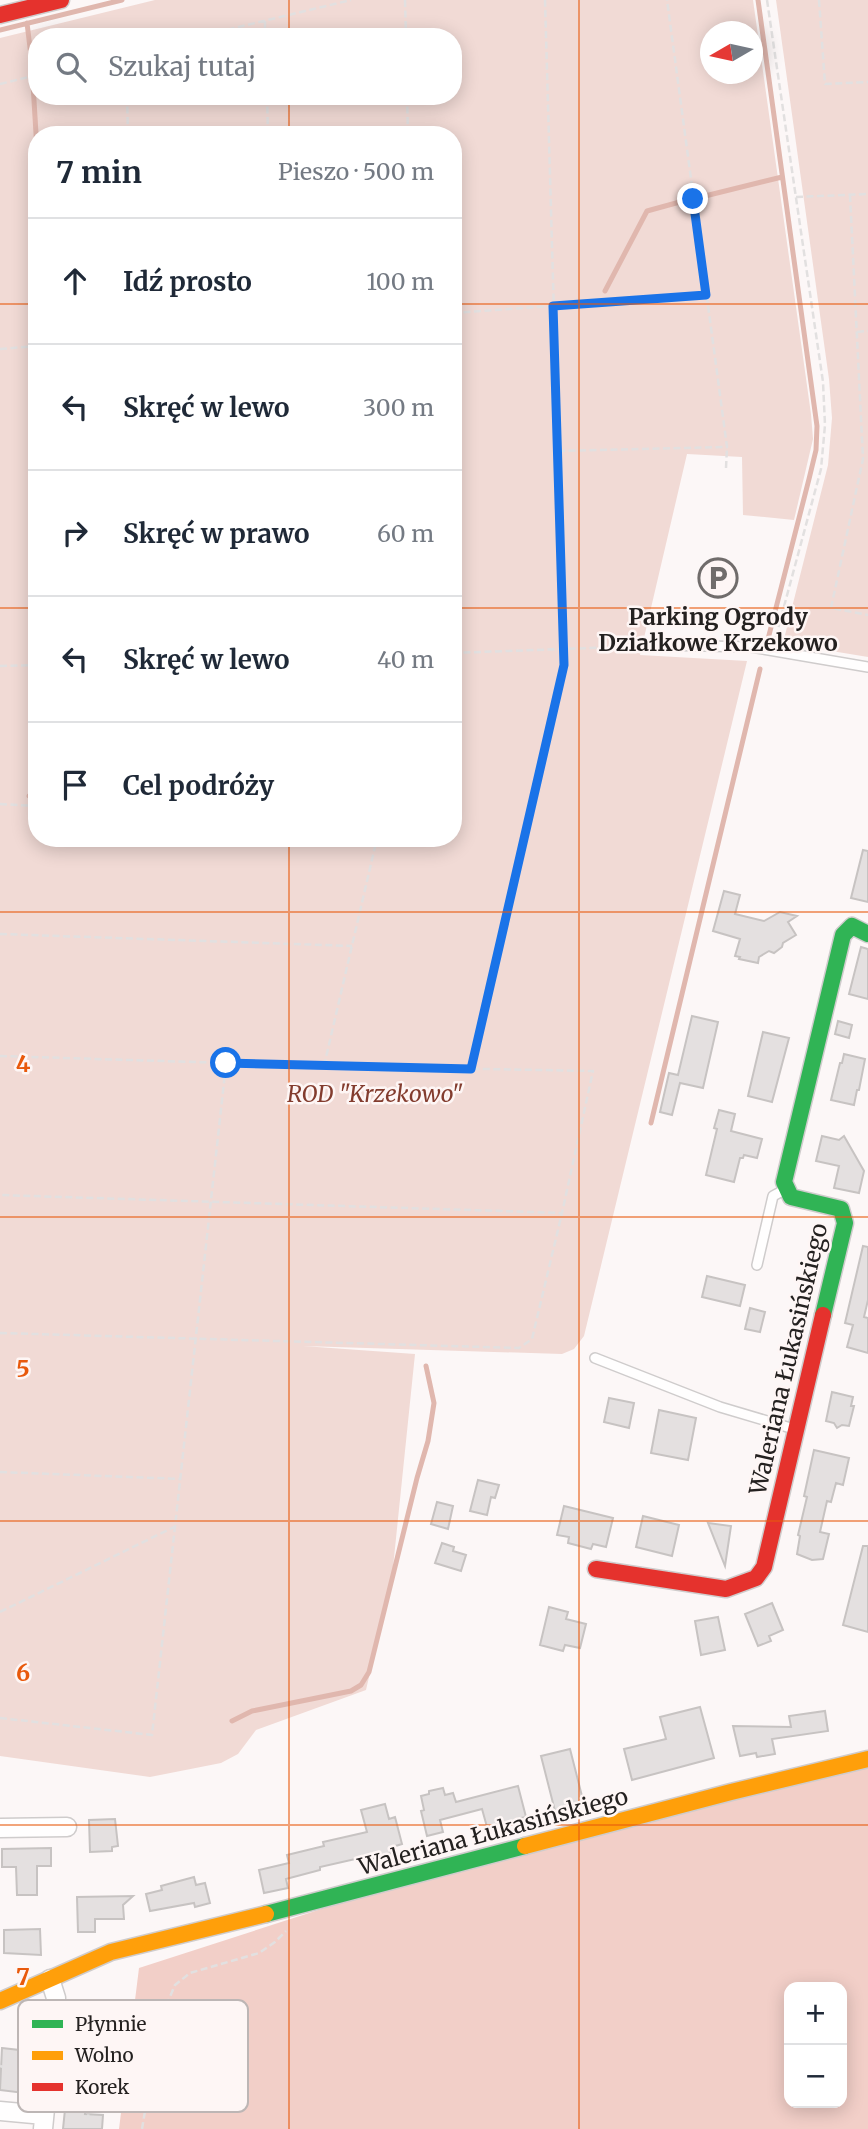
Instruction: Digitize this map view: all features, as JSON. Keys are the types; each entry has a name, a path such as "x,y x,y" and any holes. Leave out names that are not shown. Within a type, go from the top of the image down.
{"street":[{"path":"0,15 21,5 61,0"},
{"path":"787,1189 784,1182 843,934 852,926 868,934"},
{"name":"Waleriana Łukasińskiego","path":"596,1569 726,1589 756,1578 764,1567 845,1223 841,1209 791,1197 787,1189"},
{"name":"Waleriana Łukasińskiego","path":"0,2001 111,1952 868,1759"},
{"path":"0,1828 67,1827"},
{"path":"50,1979 56,2000"},
{"path":"0,2111 47,2117"}],"lane":[{"path":"659,645 732,645 868,667"},
{"path":"757,1265 773,1196 787,1189"},
{"path":"595,1358 720,1407 797,1429"}],"path":[{"path":"233,28 351,0"},
{"path":"405,0 406,28"},
{"path":"471,1069 564,665 545,0"},
{"path":"667,0 727,447 726,468"},
{"path":"767,0 823,382 825,425 821,469 772,650"},
{"path":"820,0 825,84 868,82"},
{"path":"265,20 265,28"},
{"path":"0,84 28,77"},
{"path":"127,105 128,126"},
{"path":"267,105 268,126"},
{"path":"407,105 408,126"},
{"path":"796,197 868,194"},
{"path":"850,195 863,459 831,608 868,615"},
{"path":"462,312 706,295"},
{"path":"857,332 868,331"},
{"path":"0,349 28,347"},
{"path":"557,451 727,447"},
{"path":"863,459 868,459"},
{"path":"462,653 659,645"},
{"path":"0,666 28,665"},
{"path":"0,804 28,806"},
{"path":"324,1066 375,847"},
{"path":"0,934 352,946"},
{"path":"0,1056 593,1071 532,1339 519,1348 0,1333"},
{"path":"0,1718 152,1735 226,1063"},
{"path":"0,1195 562,1213"},
{"path":"0,1472 181,1479"},
{"path":"0,1612 176,1526"},
{"path":"169,2000 175,1985 190,1973 241,1959 275,1942 288,1928 291,1908"},
{"path":"47,2117 73,2112"},
{"path":"88,2118 89,2112"}],"green space":[{"name":"ROD \"Krzekowo\"","path":"155,0 753,0 756,21 700,21 700,84 763,84 763,71 813,439 794,520 743,515 742,457 687,454 640,655 747,661 584,1336 574,1349 562,1354 303,1346 415,1354 392,1577 366,1690 256,1730 238,1754 221,1763 150,1777 0,1756 0,38 28,31 28,105 462,105 462,28 41,28"},
{"path":"776,0 868,0 868,657 783,643 828,465 832,418 829,379"}],"shaded area":[{"path":"868,1764 868,2129 119,2129 121,2112 248,2112 248,2000 135,2000 139,1968 340,1903"}],"building":[{"path":"863,850 868,851 868,902 851,898"},
{"path":"724,891 740,895 735,914 764,921 780,912 797,916 788,922 796,935 774,953 769,951 759,957 758,963 739,959 740,957 735,956 740,939 713,931"},
{"path":"861,947 868,949 868,999 849,994"},
{"path":"692,1016 718,1022 703,1088 680,1083 672,1115 660,1112 669,1073 678,1075"},
{"path":"838,1021 852,1025 849,1038 835,1034"},
{"path":"763,1032 789,1038 772,1102 748,1096"},
{"path":"844,1054 865,1059 854,1105 831,1100"},
{"path":"719,1110 735,1114 731,1131 762,1139 757,1158 744,1155 740,1158 734,1182 706,1175"},
{"path":"822,1136 839,1140 844,1136 864,1171 859,1193 834,1188 839,1166 816,1161"},
{"path":"863,1246 868,1247 868,1300 864,1317 868,1318 868,1353 847,1347 853,1325 845,1323"},
{"path":"707,1276 745,1285 740,1306 702,1297"},
{"path":"750,1308 765,1312 760,1332 745,1329"},
{"path":"832,1392 853,1397 851,1406 854,1406 849,1426 842,1425 837,1428 834,1423 826,1421"},
{"path":"609,1398 634,1403 629,1428 604,1422"},
{"path":"659,1410 696,1418 688,1460 651,1453"},
{"path":"814,1450 849,1458 843,1485 836,1483 831,1502 827,1501 820,1532 829,1534 823,1559 812,1560 797,1554 798,1535 807,1497 804,1496"},
{"path":"478,1480 499,1485 495,1498 491,1497 487,1515 470,1511"},
{"path":"437,1502 453,1506 448,1529 431,1524"},
{"path":"564,1506 613,1518 606,1547 593,1544 591,1549 568,1543 569,1537 557,1535"},
{"path":"643,1516 679,1525 672,1556 636,1547"},
{"path":"708,1523 731,1526 725,1566"},
{"path":"442,1543 454,1547 453,1551 466,1555 461,1571 435,1563"},
{"path":"863,1546 868,1546 868,1632 843,1625"},
{"path":"772,1603 783,1630 769,1636 771,1641 758,1646 745,1614"},
{"path":"549,1607 568,1612 566,1619 586,1624 580,1648 565,1645 563,1651 540,1645"},
{"path":"718,1617 725,1650 701,1655 695,1621"},
{"path":"700,1707 714,1758 632,1780 624,1749 666,1739 660,1717"},
{"path":"825,1711 828,1731 772,1739 775,1754 740,1756 733,1726 791,1727 789,1716"},
{"path":"570,1749 584,1804 555,1811 541,1756"},
{"path":"518,1786 526,1817 516,1819 517,1822 487,1827 482,1809 440,1820 443,1832 427,1836 421,1811 424,1810 421,1796 429,1794 429,1791 443,1788 445,1795 453,1793 456,1802"},
{"path":"385,1804 389,1819 395,1817 402,1844 389,1848 392,1856 374,1860 373,1855 320,1867 320,1870 286,1879 288,1888 264,1893 259,1870 289,1863 287,1855 324,1846 323,1842 367,1832 361,1810"},
{"path":"115,1819 118,1846 112,1847 112,1851 90,1852 89,1820"},
{"path":"51,1848 51,1866 37,1866 37,1895 17,1895 16,1867 2,1867 2,1849"},
{"path":"194,1877 196,1885 205,1883 210,1903 195,1907 194,1903 150,1911 146,1894 162,1890 161,1886"},
{"path":"133,1896 123,1905 124,1919 95,1919 95,1932 78,1932 77,1897"},
{"path":"40,1929 41,1955 4,1953 4,1930"},
{"path":"2,2048 18,2050 18,2092 0,2090"},
{"path":"65,2112 103,2115 102,2129 63,2129"}],"waterway":[{"path":"0,30 122,0"},
{"path":"758,0 817,426 816,450 768,639"},
{"path":"27,23 28,31"},
{"path":"34,105 36,126"},
{"path":"701,197 782,177"},
{"path":"605,291 647,211 687,200"},
{"path":"651,1123 760,669"},
{"path":"232,1721 252,1711 351,1691 361,1685 369,1672 428,1441 434,1403 426,1366"}],"traffic: fast":[{"path":"823,1315 845,1223 841,1209 791,1197 784,1182 843,935 852,926 868,934"},
{"path":"266,1914 525,1846"}],"traffic: slow":[{"path":"525,1846 868,1759"},
{"path":"0,2001 111,1952 266,1914"}],"traffic: jam":[{"path":"0,15 61,0"},
{"path":"596,1569 726,1589 756,1578 764,1567 823,1315"}],"place":[{"name":"Parking Ogrody Działkowe Krzekowo","path":"718,578"}],"route":[{"path":"226,1063 471,1069 564,665 553,306 706,295 693,199"}]}
